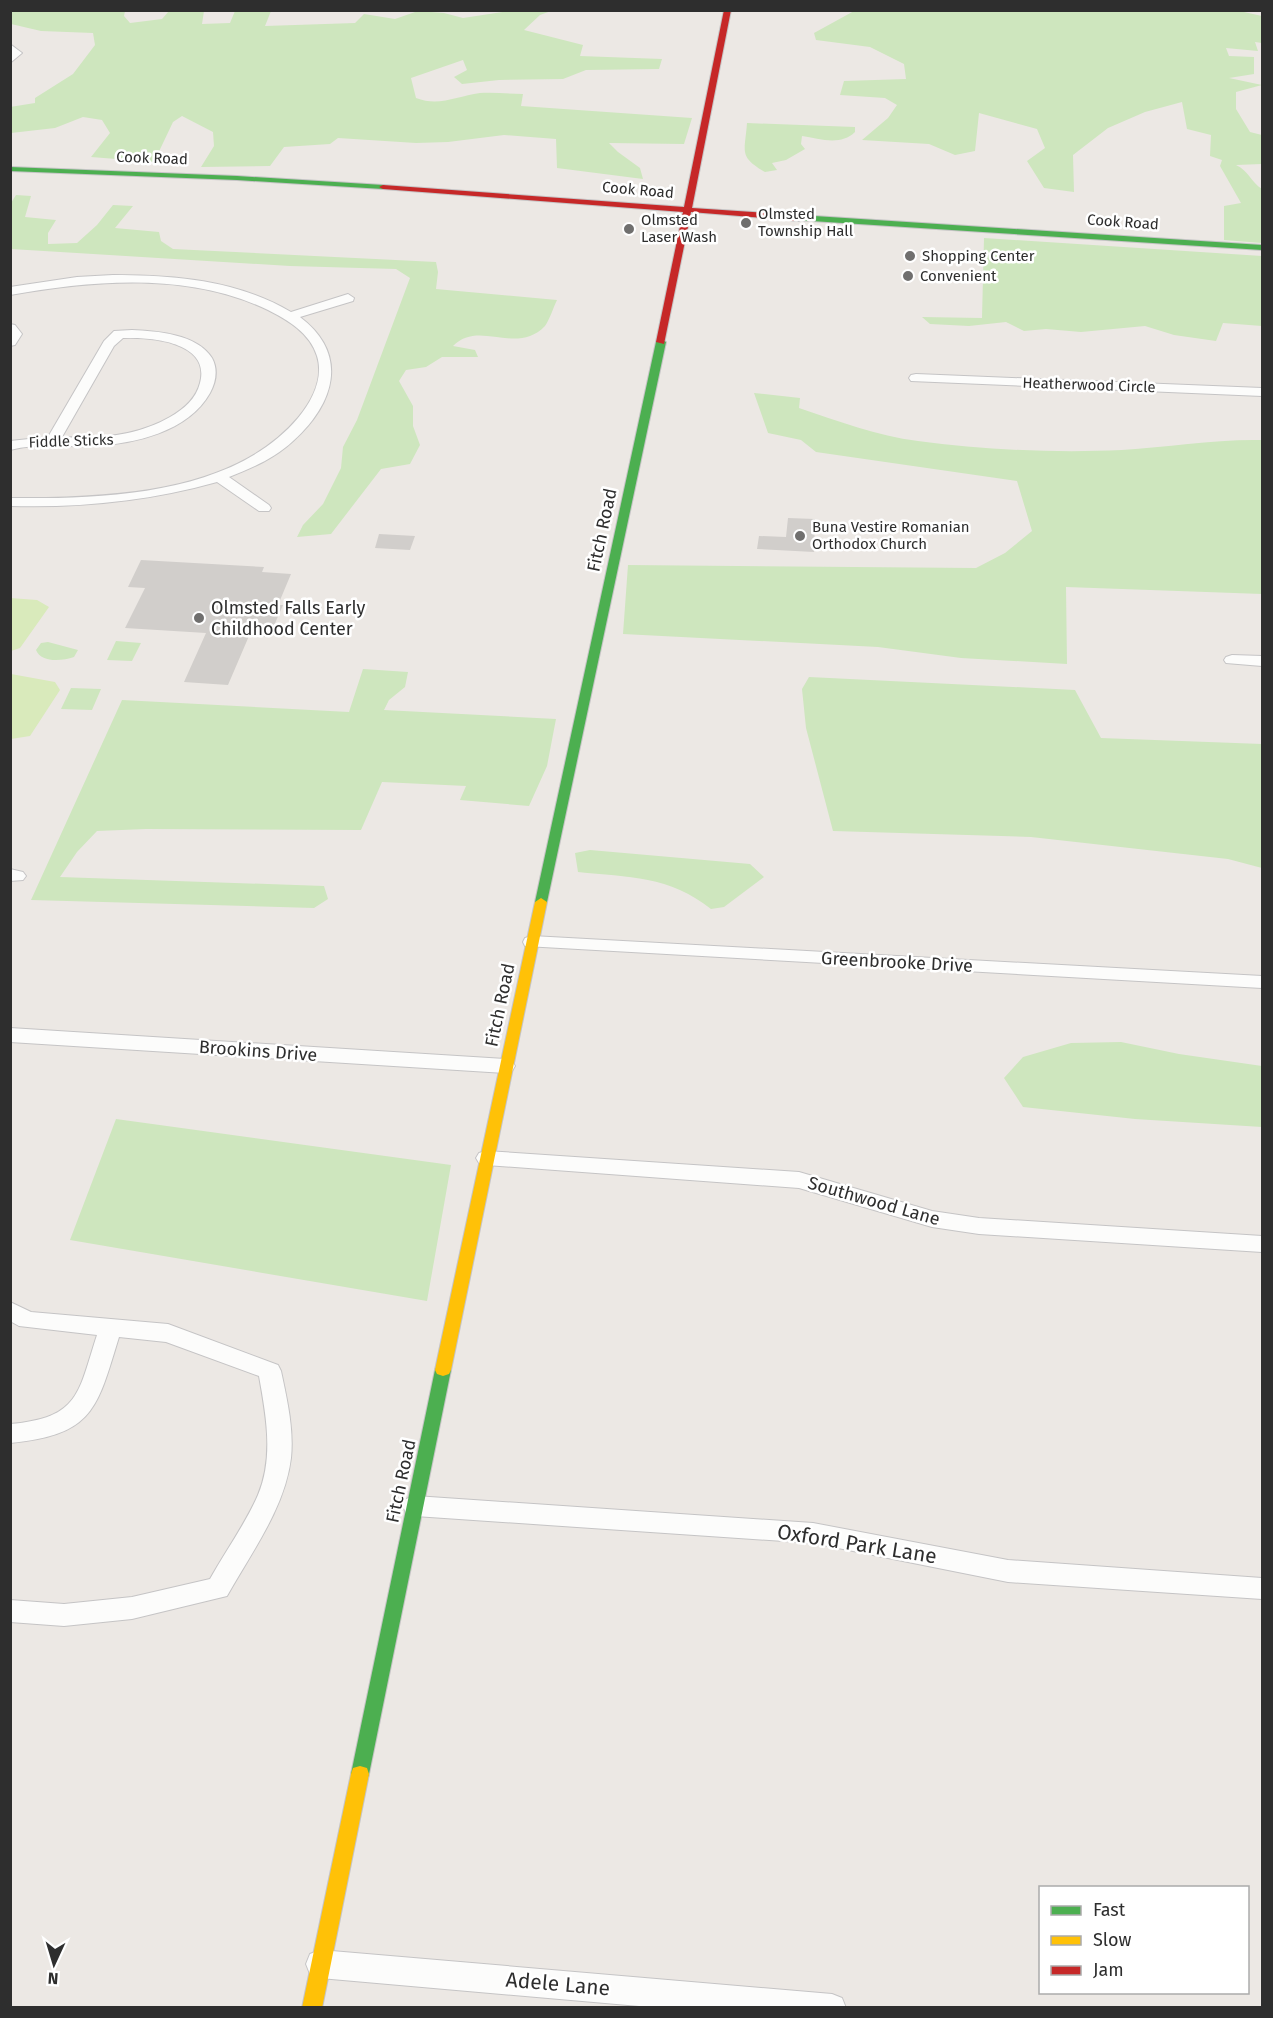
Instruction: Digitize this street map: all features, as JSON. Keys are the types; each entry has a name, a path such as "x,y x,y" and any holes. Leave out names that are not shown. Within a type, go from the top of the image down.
{"street":[{"name":"Fitch Road","path":"312,2007 505,1066 689,210 728,10"},
{"path":"10,47 17,53 10,60"},
{"name":"Cook Road","path":"10,169 246,178 1263,248"},
{"path":"10,291 85,280 166,280 214,287 242,294 291,316 317,342 325,361 324,382 308,416 285,440 254,460 218,476 179,488 123,500 59,504 10,502"},
{"path":"291,316 348,298"},
{"path":"10,328 15,334 10,342"},
{"name":"Fiddle Sticks","path":"10,446 28,441 85,442 131,437 174,421 197,403 210,376 210,370 200,353 189,345 163,336 142,333 119,334 109,344 53,441"},
{"name":"Heatherwood Circle","path":"916,378 1263,392"},
{"path":"218,476 264,508"},
{"path":"1232,660 1263,661"},
{"name":"Greenbrooke Drive","path":"532,942 1263,982"},
{"name":"Brookins Drive","path":"10,1035 505,1066"},
{"name":"Southwood Lane","path":"486,1158 799,1180 932,1219 979,1226 1263,1244"},
{"path":"10,1310 27,1320 168,1333 270,1371 279,1422 279,1458 270,1496 218,1588 120,1609 64,1615 10,1611"},
{"path":"10,1434 32,1432 60,1424 84,1405 111,1328"},
{"name":"Oxford Park Lane","path":"415,1506 813,1533 1008,1571 1263,1589"},
{"name":"Adele Lane","path":"320,1964 832,2007"}],"green space":[{"path":"11,10 125,11 124,16 130,23 162,19 169,11 204,11 202,24 230,23 235,11 271,11 265,26 355,23 364,14 395,19 418,11 444,13 463,18 509,11 551,11 540,15 524,30 583,45 580,56 662,59 659,69 586,70 563,79 499,80 462,84 454,77 467,70 463,60 411,78 416,98 440,101 480,93 523,94 521,106 692,118 684,144 609,143 640,168 643,179 557,168 556,139 504,135 448,142 416,143 338,138 330,144 284,147 270,166 201,167 214,146 213,132 182,116 173,122 154,162 91,157 110,133 102,120 83,117 55,128 11,133 10,107 35,103 35,98 73,74 95,45 93,33 41,31 11,24"},
{"path":"1235,10 1262,16 1262,43 1255,42 1258,51 1226,48 1229,56 1254,57 1254,74 1229,78 1262,85 1236,92 1236,109 1250,132 1262,135 1262,164 1236,165 1262,189 1262,243 1224,240 1224,206 1241,203 1220,166 1222,160 1210,156 1211,135 1187,129 1182,102 1145,112 1108,128 1073,155 1074,192 1044,188 1027,161 1045,148 1037,129 979,113 975,151 955,155 929,144 862,140 888,118 897,105 885,98 840,95 844,81 906,79 904,64 870,47 816,40 814,33 854,11"},
{"path":"747,123 855,127 855,132 837,140 802,136 801,144 805,149 786,160 772,163 777,170 765,172 751,162 745,152"},
{"path":"16,195 31,196 25,217 56,220 48,233 48,244 77,243 97,225 113,205 133,206 115,228 159,232 161,241 173,249 436,262 438,272 436,289 557,300 545,326 534,334 522,338 474,336 463,339 453,346 475,350 478,357 442,357 426,367 406,370 399,381 413,406 413,426 420,445 410,464 381,469 331,534 297,537 303,525 323,504 341,468 343,447 357,420 410,278 396,269 290,266 11,249 11,203"},
{"path":"984,238 1262,256 1262,326 1223,323 1216,341 1174,335 1145,326 1081,332 1046,329 1024,331 1006,322 969,326 930,324 922,317 982,318"},
{"path":"754,393 800,398 799,408 888,436 968,447 1097,451 1262,440 1262,594 1066,587 1067,664 961,658 878,647 623,634 628,565 976,568 1005,553 1032,531 1017,481 816,452 801,440 768,433"},
{"path":"10,598 37,600 49,607 20,648 11,651"},
{"path":"116,641 141,643 132,661 107,660"},
{"path":"48,642 78,650 74,657 58,660 47,659 36,650 41,643"},
{"path":"363,669 408,672 405,687 389,700 384,710 556,719 547,766 529,806 460,800 466,786 382,782 361,830 146,829 97,831 77,852 60,877 324,886 328,899 314,908 31,900 122,700 349,712"},
{"path":"11,674 55,682 60,690 30,736 11,739"},
{"path":"809,677 1075,690 1101,738 1262,744 1262,868 1228,859 1031,837 833,831 806,728 802,689"},
{"path":"71,688 101,689 92,710 61,709"},
{"path":"590,850 750,864 764,877 724,907 711,909 696,898 664,884 631,877 578,872 575,853"},
{"path":"1121,1042 1179,1054 1262,1066 1262,1127 1135,1119 1023,1107 1004,1078 1023,1057 1071,1043"},
{"path":"116,1119 451,1165 427,1301 70,1240"}],"building":[{"name":"Buna Vestire Romanian Orthodox Church","path":"788,518 815,519 814,552 757,549 759,536 786,537"},
{"name":"Olmsted Falls Early Childhood Center","path":"379,534 415,536 410,550 375,548"},
{"name":"Olmsted Falls Early Childhood Center","path":"141,560 264,567 262,572 291,574 278,605 283,605 269,637 249,636 228,685 184,682 206,633 125,628 145,588 128,587"}],"traffic: fast":[{"path":"10,169 237,178 383,187"},
{"path":"799,218 1262,248"},
{"path":"541,902 661,342"},
{"path":"360,1774 443,1370"}],"traffic: slow":[{"path":"443,1370 541,902"},
{"path":"312,2008 360,1774"}],"traffic: jam":[{"path":"661,342 728,10"},
{"path":"383,187 799,218"}],"place":[{"name":"Olmsted Township Hall","path":"746,223"},
{"name":"Olmsted Laser Wash","path":"629,229"},
{"name":"Shopping Center","path":"910,256"},
{"name":"Convenient","path":"908,276"},
{"name":"Buna Vestire Romanian Orthodox Church","path":"800,536"},
{"name":"Olmsted Falls Early Childhood Center","path":"199,618"}]}
